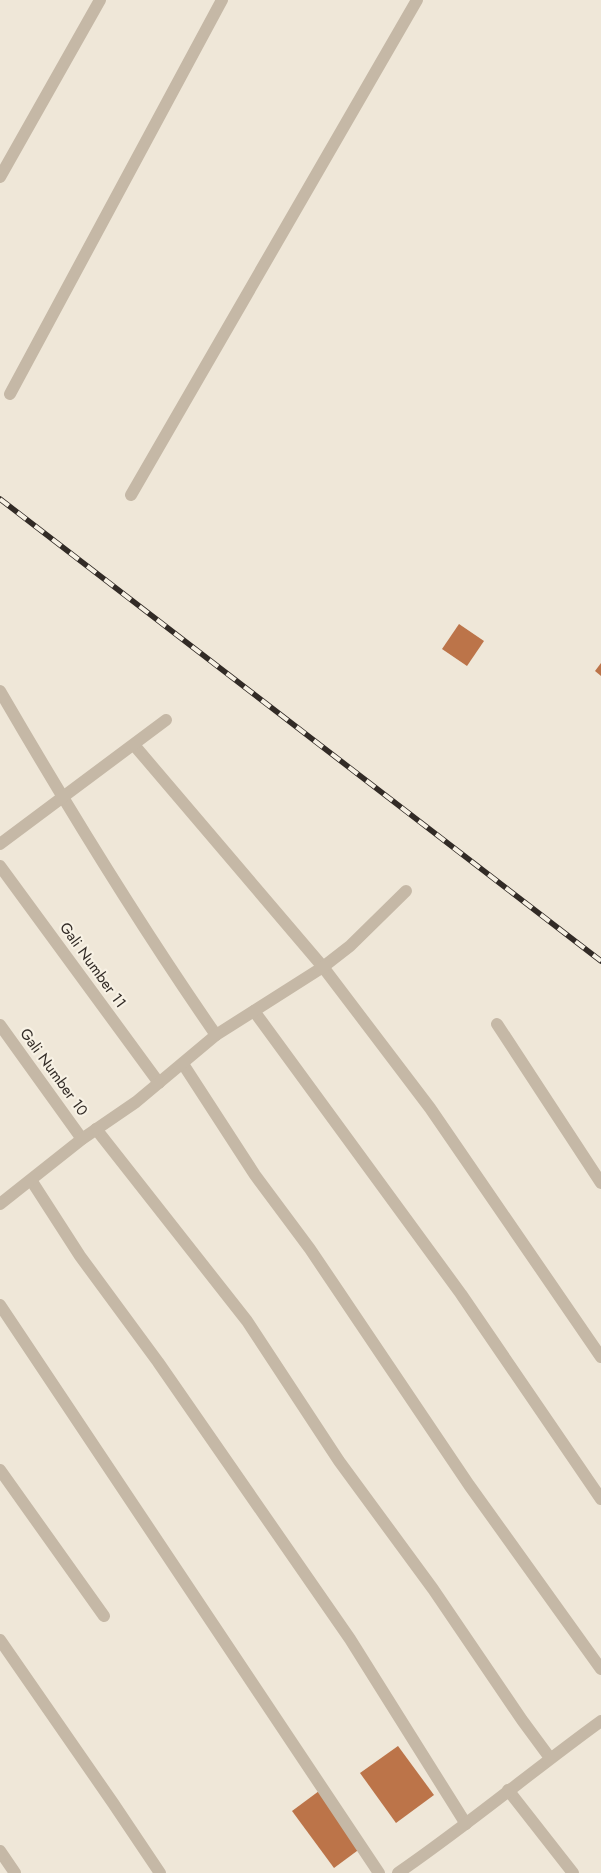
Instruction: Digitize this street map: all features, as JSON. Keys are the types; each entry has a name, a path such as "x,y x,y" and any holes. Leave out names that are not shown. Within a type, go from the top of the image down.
{"street":[{"path":"0,176 100,0"},
{"path":"10,394 222,0"},
{"path":"131,495 417,0"},
{"path":"0,691 62,798 184,989 216,1035"},
{"path":"0,844 166,720"},
{"path":"134,745 323,967 430,1108 601,1357"},
{"name":"Gali Number 11","path":"0,866 159,1083"},
{"path":"0,1204 82,1139 136,1102 216,1035 323,967 350,946 406,891"},
{"path":"254,1011 461,1294 601,1499"},
{"path":"497,1024 601,1184"},
{"name":"Gali Number 10","path":"0,1025 82,1139"},
{"path":"183,1064 255,1175 310,1249 469,1485 601,1669"},
{"path":"96,1129 247,1321 340,1461 433,1589 550,1758"},
{"path":"31,1180 80,1256 158,1362 350,1639 466,1824"},
{"path":"0,1305 379,1873"},
{"path":"0,1470 104,1616"},
{"path":"0,1640 108,1794 160,1873"},
{"path":"398,1873 466,1824 508,1790 601,1721"},
{"path":"508,1790 573,1873"},
{"path":"0,1851 15,1873"}],"building":[{"path":"459,624 484,641 467,666 442,649"},
{"path":"601,663 601,676 595,671"},
{"path":"398,1746 434,1795 396,1823 360,1773"},
{"path":"319,1791 361,1848 334,1868 292,1811"}],"railway":[{"path":"0,499 601,961"}]}
